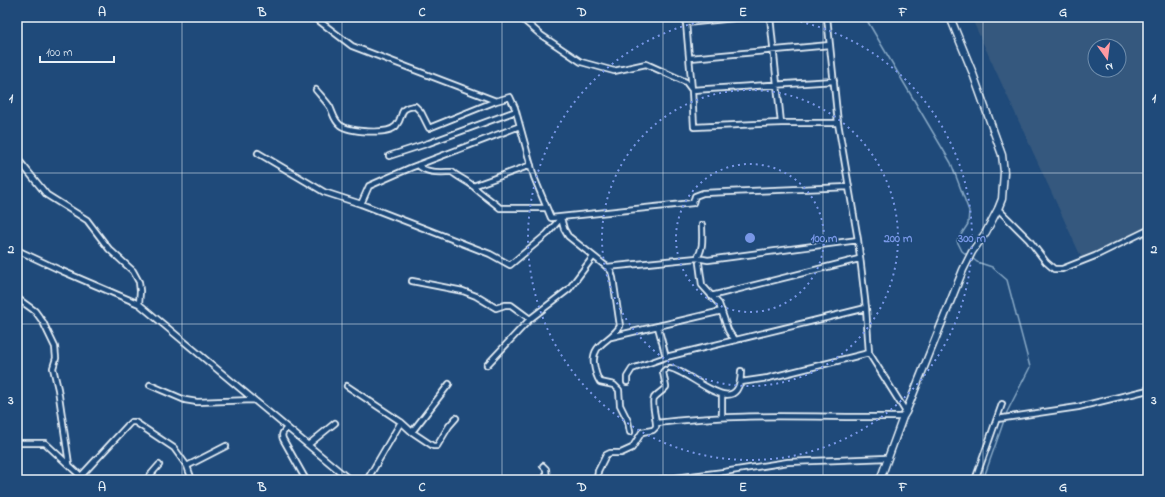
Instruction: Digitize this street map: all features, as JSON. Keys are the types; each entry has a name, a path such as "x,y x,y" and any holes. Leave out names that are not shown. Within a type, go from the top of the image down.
{"street":[{"path":"314,17 352,46 496,101"},
{"path":"520,17 541,35 581,62 614,71 646,64 686,82 692,90"},
{"path":"683,17 686,23 690,58 694,127 781,123 838,123"},
{"path":"686,23 744,17"},
{"path":"770,17 781,123"},
{"path":"828,17 838,123 858,240 859,259 866,308 869,353 905,414"},
{"path":"880,480 887,458 963,270 998,209 1002,199 1004,186 1002,155 950,17"},
{"path":"690,58 830,45"},
{"path":"692,90 834,82"},
{"path":"316,90 326,101 335,120 341,126 360,131 385,132 395,127 400,118 401,112 406,107 415,106 429,128 496,101 510,98 516,111 531,165 551,218 692,203 695,196 703,193 849,187"},
{"path":"389,156 516,111"},
{"path":"361,204 369,186 418,165 520,126"},
{"path":"258,153 324,192 361,204 490,254 510,265 546,234 561,218"},
{"path":"17,158 46,195 87,220 109,249 133,271 139,282 139,304"},
{"path":"418,165 422,169 434,172 452,172 460,179 473,186 476,190 500,208 546,208"},
{"path":"473,186 531,165"},
{"path":"998,209 1029,240 1046,262 1054,269 1062,269 1095,256 1148,230"},
{"path":"561,218 568,236 607,267 613,278 620,326 617,331 594,352 593,359 595,373 600,382 614,385 619,390 620,405 628,421 630,432"},
{"path":"697,258 701,253 702,247 702,225"},
{"path":"607,267 697,258 708,260 858,240"},
{"path":"17,250 139,304 350,480"},
{"path":"487,365 530,319 569,289 593,257"},
{"path":"711,296 859,259"},
{"path":"699,263 701,282 719,304 728,330 736,340"},
{"path":"412,281 463,291 476,296 496,308 506,305 511,306 530,319"},
{"path":"17,298 35,311 43,322 55,348 56,358 53,368 58,389 69,464"},
{"path":"627,382 627,377 632,369 666,357 866,308"},
{"path":"610,337 722,311"},
{"path":"658,327 666,357"},
{"path":"741,382 768,378 869,353"},
{"path":"670,368 675,369 688,378 722,395 734,392 741,382 741,371"},
{"path":"597,480 598,471 606,455 610,453 621,453 632,448 642,432 653,430 656,427 657,423 653,402 666,387 663,372 665,370"},
{"path":"412,432 449,384"},
{"path":"150,386 185,400 197,402 254,400"},
{"path":"348,386 401,422 412,432 435,446 456,418"},
{"path":"999,419 1078,407 1148,390"},
{"path":"722,395 722,416"},
{"path":"975,480 999,419 1002,404"},
{"path":"657,423 722,416 905,414"},
{"path":"81,476 132,422 136,422 174,448 187,466 192,480"},
{"path":"366,480 401,422"},
{"path":"308,445 335,423"},
{"path":"287,428 283,432 283,439 306,480"},
{"path":"17,443 45,443 85,480"},
{"path":"187,466 226,446"},
{"path":"659,480 788,462 887,458"},
{"path":"146,480 159,465"},
{"path":"543,466 546,469 547,480"}],"shaded area":[{"path":"971,17 1148,17 1148,228 1082,259"}],"waterway":[{"path":"865,17 951,163 969,211 968,224 957,241 962,251 967,255"},
{"path":"972,258 977,262 992,267 1007,280 1030,367 1007,412 983,480"}]}
